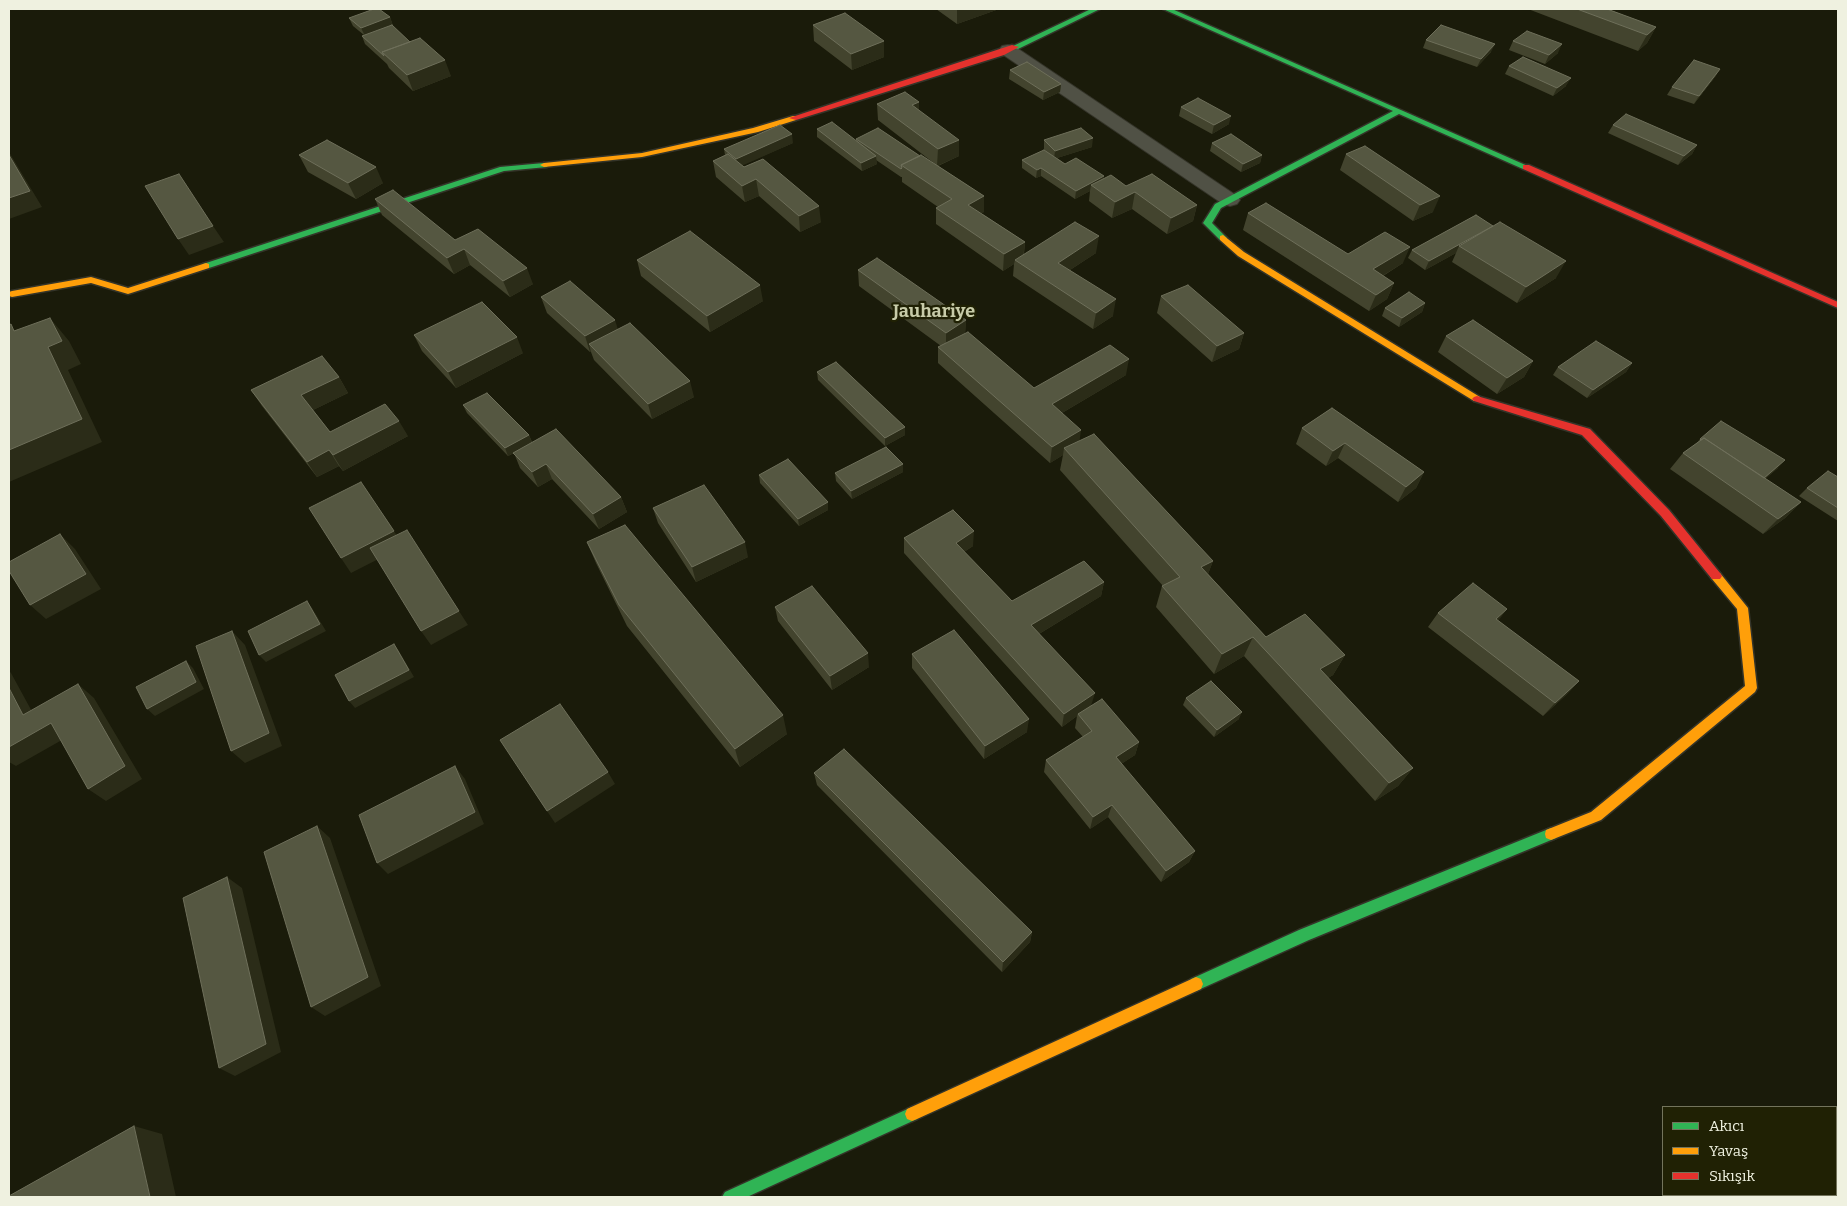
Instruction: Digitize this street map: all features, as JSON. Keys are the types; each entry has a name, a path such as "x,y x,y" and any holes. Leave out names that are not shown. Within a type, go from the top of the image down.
{"street":[{"path":"12,294 91,280 128,291 503,169 642,155 755,130 1008,50 1096,9"},
{"path":"1167,9 1838,305"},
{"path":"1008,50 1230,200"},
{"path":"730,1197 1304,935 1596,816 1751,688 1742,608 1665,513 1586,432 1476,399 1241,254 1207,223 1218,206 1399,111"}],"building":[{"path":"379,9 390,17 361,28 349,18"},
{"path":"1577,9 1607,9 1656,27 1647,35"},
{"path":"845,13 884,41 851,54 813,25"},
{"path":"392,25 410,42 382,52 384,56 362,36"},
{"path":"1441,25 1495,44 1481,59 1426,40"},
{"path":"1527,31 1562,44 1549,55 1513,41"},
{"path":"420,38 445,60 407,75 382,52"},
{"path":"1523,57 1571,78 1557,88 1509,66"},
{"path":"1694,60 1720,69 1699,96 1672,87"},
{"path":"1027,62 1061,84 1044,92 1010,70"},
{"path":"905,92 919,102 912,105 959,140 938,149 877,104"},
{"path":"1198,98 1231,116 1214,125 1181,107"},
{"path":"1626,114 1697,145 1684,156 1613,125"},
{"path":"832,122 876,156 861,163 817,129"},
{"path":"780,125 792,134 736,159 724,149"},
{"path":"878,128 920,156 901,165 901,169 856,139"},
{"path":"1081,128 1093,138 1055,151 1044,140"},
{"path":"1231,134 1262,155 1243,164 1212,143"},
{"path":"327,140 376,167 348,183 299,155"},
{"path":"1365,146 1440,196 1420,205 1346,154"},
{"path":"1044,150 1065,164 1076,158 1104,176 1076,191 1041,168 1037,170 1022,160"},
{"path":"728,154 744,167 763,159 819,206 799,216 756,179 742,186 713,161"},
{"path":"9,155 30,191 9,198"},
{"path":"921,155 984,196 968,205 1025,242 1004,254 936,208 952,199 901,165"},
{"path":"179,174 213,226 178,239 145,186"},
{"path":"1152,174 1197,205 1171,218 1135,192 1115,202 1091,185 1111,175 1126,186"},
{"path":"393,190 455,240 478,229 527,268 503,281 464,249 447,258 375,199"},
{"path":"1266,203 1348,254 1385,232 1410,247 1373,269 1394,283 1376,295 1248,213"},
{"path":"1476,215 1493,226 1429,261 1412,250"},
{"path":"1075,222 1099,236 1058,263 1116,299 1096,313 1015,260"},
{"path":"1500,222 1566,261 1526,287 1459,246"},
{"path":"690,231 760,285 707,316 637,260"},
{"path":"877,258 966,320 946,333 858,270"},
{"path":"570,281 615,320 585,336 541,297"},
{"path":"1188,285 1244,333 1217,346 1161,296"},
{"path":"1409,292 1425,303 1402,318 1385,308"},
{"path":"482,302 517,337 448,372 414,335"},
{"path":"50,318 62,341 48,347 82,419 9,450 9,325 11,324 14,331"},
{"path":"1473,320 1533,361 1507,378 1446,336"},
{"path":"630,323 690,381 648,404 589,344"},
{"path":"968,332 1034,388 1110,345 1129,359 1052,404 1081,430 1052,447 938,347"},
{"path":"1596,341 1632,363 1593,390 1558,367"},
{"path":"322,356 339,377 301,395 330,432 385,404 399,421 333,455 329,450 307,462 251,390"},
{"path":"836,362 905,427 885,438 817,372"},
{"path":"487,393 529,435 505,448 463,405"},
{"path":"1332,408 1424,472 1406,487 1345,443 1333,451 1302,428"},
{"path":"1721,421 1785,460 1764,478 1704,438 1700,439"},
{"path":"556,429 621,497 593,514 546,464 532,472 513,453"},
{"path":"1094,434 1213,561 1201,567 1266,637 1305,614 1345,655 1320,669 1413,768 1389,783 1253,637 1222,654 1162,586 1180,577 1064,448"},
{"path":"1704,438 1801,502 1778,519 1683,453"},
{"path":"886,447 903,464 851,491 835,473"},
{"path":"788,459 828,502 798,519 759,475"},
{"path":"1828,471 1838,477 1838,508 1807,488"},
{"path":"361,482 394,531 341,558 309,508"},
{"path":"704,485 745,542 692,567 653,508"},
{"path":"953,510 974,531 956,543 1012,601 1084,561 1104,582 1031,625 1095,693 1064,714 904,538"},
{"path":"625,525 783,715 735,749 619,605 587,542"},
{"path":"407,530 459,611 421,631 370,548"},
{"path":"60,534 86,574 30,605 9,571 9,562"},
{"path":"1473,583 1507,609 1496,619 1579,681 1555,703 1438,613"},
{"path":"812,586 868,653 830,676 775,607"},
{"path":"307,601 320,624 259,655 248,631"},
{"path":"954,630 1029,719 985,746 912,654"},
{"path":"232,631 269,733 231,751 196,646"},
{"path":"394,644 409,670 349,701 335,675"},
{"path":"186,661 196,682 147,709 136,687"},
{"path":"1211,681 1242,712 1217,730 1186,698"},
{"path":"78,684 125,766 88,789 51,723 9,747 9,688 23,715"},
{"path":"1102,699 1139,742 1116,757 1195,851 1166,871 1112,805 1093,817 1046,760 1092,731 1078,714"},
{"path":"560,704 608,772 547,811 500,740"},
{"path":"844,749 1032,932 1003,962 814,773"},
{"path":"455,766 475,812 377,863 359,815"},
{"path":"317,826 368,977 311,1007 264,852"},
{"path":"227,877 266,1044 219,1068 183,898"},
{"path":"134,1126 150,1197 9,1197 9,1196"}],"traffic: fast":[{"path":"1015,47 1096,9"},
{"path":"1167,9 1526,167"},
{"path":"1223,238 1207,223 1218,206 1399,111"},
{"path":"206,266 503,169 544,165"},
{"path":"1196,984 1304,935 1551,834"},
{"path":"730,1197 912,1114"}],"traffic: slow":[{"path":"544,165 642,155 755,130 793,118"},
{"path":"1223,238 1241,254 1477,399"},
{"path":"12,294 91,280 128,291 206,266"},
{"path":"1551,834 1596,816 1751,688 1742,608 1716,576"},
{"path":"912,1114 1196,984"}],"traffic: jam":[{"path":"793,118 1015,47"},
{"path":"1526,167 1838,305"},
{"path":"1477,399 1586,432 1665,513 1716,576"}],"district":[{"name":"Jauhariye","path":"934,312"}]}
